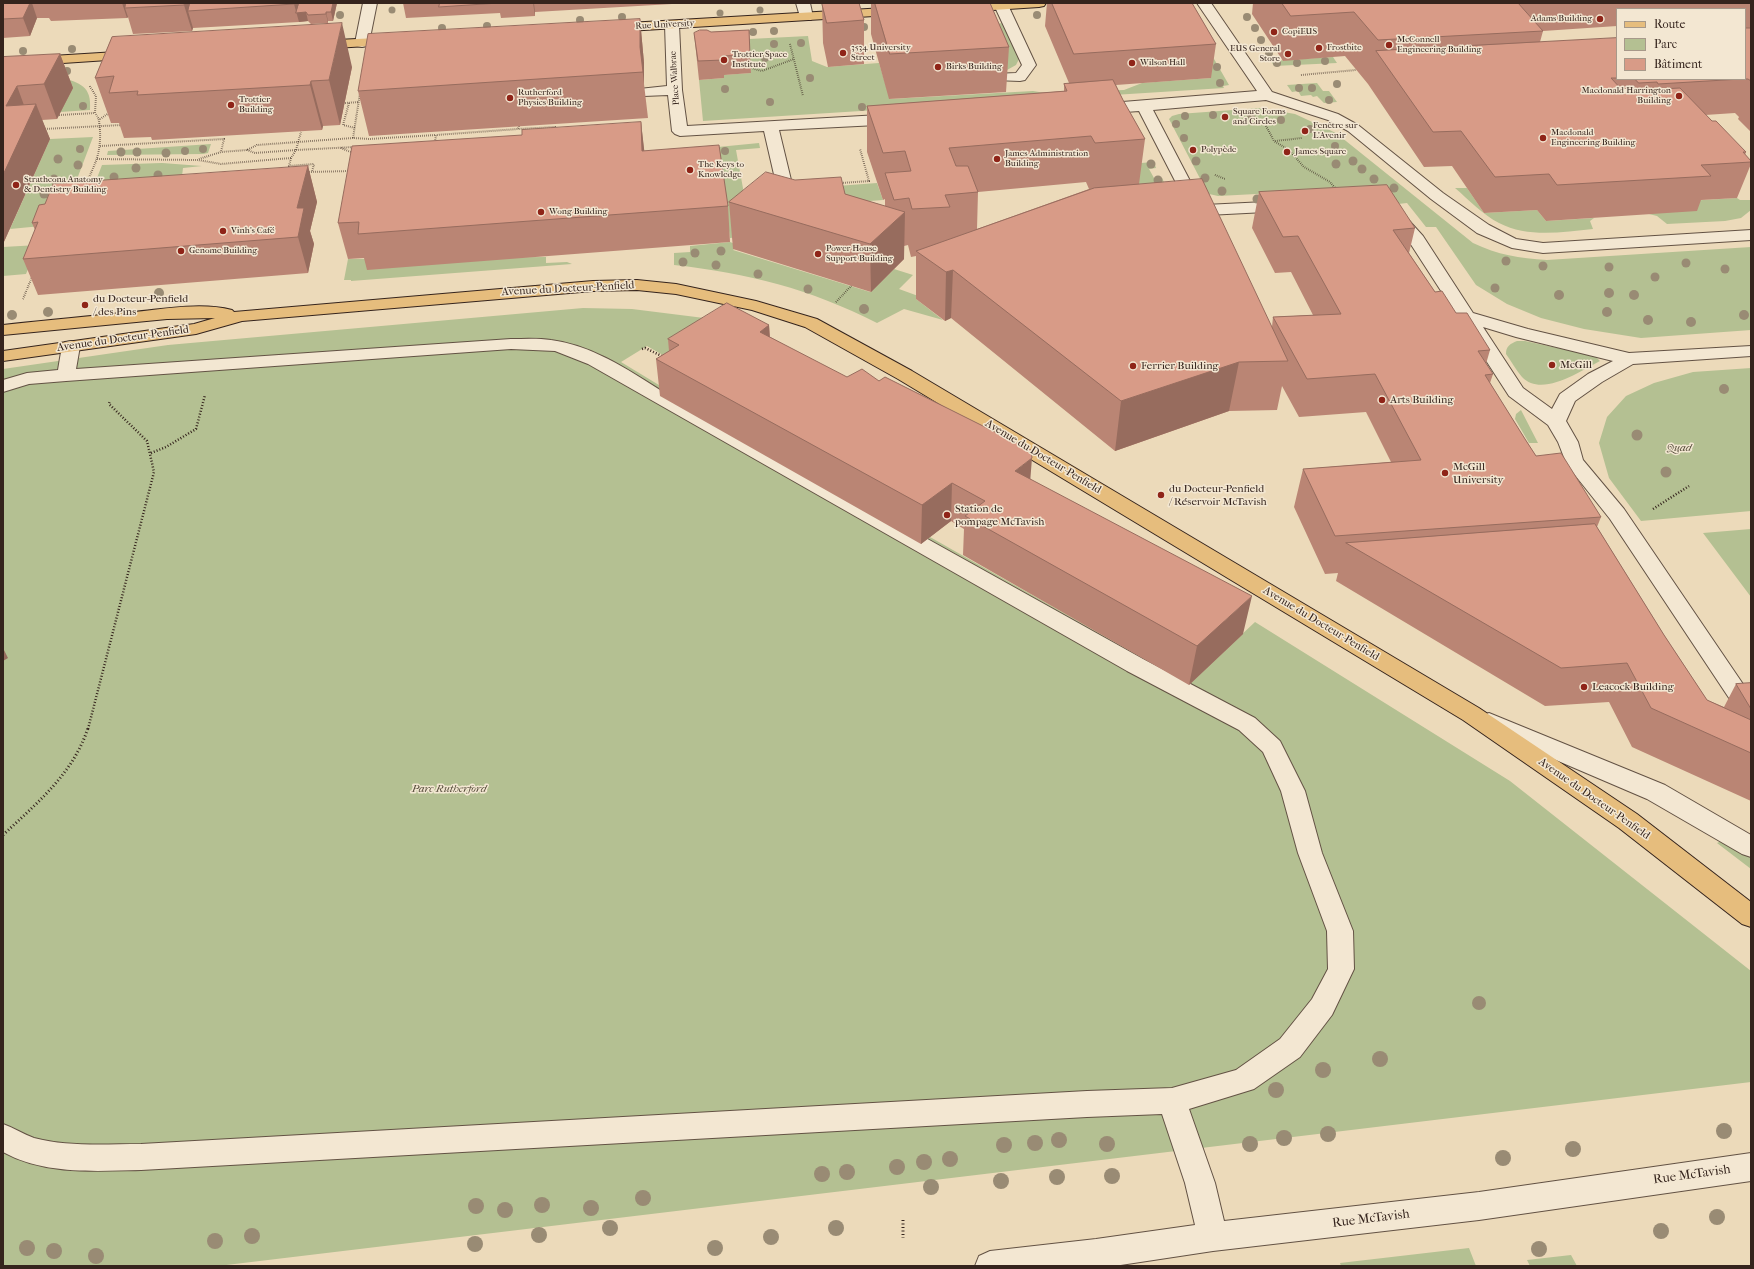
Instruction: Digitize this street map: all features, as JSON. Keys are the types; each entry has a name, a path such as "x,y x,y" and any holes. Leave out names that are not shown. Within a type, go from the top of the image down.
{"main road":[{"path":"947,8 1039,3"},
{"name":"Rue University","path":"594,29 916,10"},
{"path":"306,46 407,40"},
{"path":"3,62 147,55"},
{"name":"Avenue du Docteur-Penfield","path":"3,356 196,329 241,316 593,286 637,285 676,289 756,306 811,323 905,375 1471,714 1628,821 1751,916"},
{"name":"Avenue du Docteur-Penfield","path":"3,330 167,314 210,312 241,316"}],"street":[{"path":"362,43 370,3"},
{"path":"803,3 806,17"},
{"path":"1204,3 1267,95"},
{"path":"999,77 1020,77 1029,65 1002,5"},
{"name":"Place Walbrae","path":"672,25 675,90 680,131 770,126"},
{"path":"644,92 675,90"},
{"path":"1081,110 1267,95 1326,115 1354,128 1437,196 1483,229 1512,243 1543,248 1751,235"},
{"path":"1144,106 1193,202 1215,225"},
{"path":"790,209 770,126 914,118"},
{"path":"1349,201 1374,206 1397,217 1417,240 1516,392 1556,420 1568,442 1574,461 1617,514 1741,698 1751,698"},
{"path":"1170,212 1298,205"},
{"path":"1468,317 1522,333 1629,359 1751,351"},
{"path":"3,386 28,379 66,375 511,344 556,346 574,351 609,367 653,394 1135,665 1247,724 1272,747 1293,791 1310,853 1340,931 1341,969 1322,1007 1290,1048 1244,1080 1172,1101 1071,1105 141,1157 77,1157 38,1152 3,1137"},
{"path":"66,375 71,346"},
{"path":"1556,420 1567,398 1595,378 1629,359"},
{"path":"1471,714 1656,792 1708,821 1751,848"},
{"path":"1172,1101 1200,1183 1213,1237"},
{"name":"Rue McTavish","path":"990,1266 1096,1254 1213,1237 1479,1206 1751,1167"}],"path":[{"path":"789,39 804,101"},
{"path":"751,68 762,71 794,59"},
{"path":"1294,76 1356,70"},
{"path":"85,82 92,88 96,96 95,113 100,119"},
{"path":"353,138 360,90"},
{"path":"345,103 359,102"},
{"path":"349,103 343,124 355,128"},
{"path":"84,186 97,159 101,133 98,125 100,119 109,113 112,107"},
{"path":"59,115 95,113"},
{"path":"1264,121 1274,141 1289,150 1304,167 1330,182 1349,201"},
{"path":"37,129 98,125 129,125"},
{"path":"518,130 519,126"},
{"path":"198,160 221,152 247,150 257,145 353,138 369,139 555,128 561,130"},
{"path":"301,132 296,150 291,158 289,166 314,164 312,172"},
{"path":"436,135 434,143 442,143"},
{"path":"100,146 224,139 221,152"},
{"path":"247,150 255,153 355,146"},
{"path":"840,183 869,180 859,146"},
{"path":"340,148 352,153 358,153"},
{"path":"97,159 198,160 221,164 291,158"},
{"path":"305,172 353,171"},
{"path":"28,288 32,276"},
{"path":"834,305 856,280"},
{"path":"638,350 645,348 665,357"},
{"path":"3,835 54,787 72,764 88,730 154,472 147,441 109,404 116,383 92,374"},
{"path":"150,453 166,447 196,429 206,393"},
{"path":"1648,512 1689,486"},
{"path":"902,1220 903,1238"}],"green space":[{"path":"1005,23 1019,59 1016,65 1007,70 976,25"},
{"path":"808,36 812,61 827,67 879,63 890,99 1033,91 1045,93 1124,90 1142,83 1211,78 1208,69 1206,45 1229,85 1223,86 1224,88 703,121 699,80 724,78 723,75 751,73 749,39"},
{"path":"1333,57 1337,63 1274,66 1271,61"},
{"path":"60,77 79,84 87,91 90,102 90,110 60,112 72,88"},
{"path":"1317,83 1323,91 1329,91 1337,102 1324,103 1317,96 1301,96 1298,91 1292,92 1287,85"},
{"path":"1260,108 1295,114 1336,133 1473,243 1500,253 1518,257 1547,260 1751,247 1751,330 1641,338 1584,329 1541,318 1507,304 1476,285 1436,227 1426,227 1407,203 1398,204 1275,193 1218,196 1209,194 1169,119 1172,116 1179,114"},
{"path":"93,137 74,187 52,225 10,229 50,139"},
{"path":"759,143 760,148 736,150 749,221 746,237 730,238 718,147"},
{"path":"211,144 208,153 203,154 107,155 108,151"},
{"path":"1154,162 1156,168 1149,169 1154,178 1162,178 1165,184 1139,186 1128,164"},
{"path":"162,163 202,166 183,168 182,176 92,191 102,165"},
{"path":"877,183 883,200 842,203 837,186"},
{"path":"1455,188 1467,188 1484,213 1537,210 1546,221 1594,218 1590,221 1593,229 1545,233 1522,231 1510,228 1487,216"},
{"path":"1737,198 1740,200 1751,200 1751,210 1741,218 1725,221 1667,224 1657,216 1649,214 1687,201"},
{"path":"730,242 738,245 733,250 870,292 894,269 913,275 899,289 921,297 916,299 943,320 904,309 877,323 827,301 778,284 701,268 674,265 674,253 690,252 690,246"},
{"path":"38,245 26,274 3,276 3,247"},
{"path":"546,257 546,263 567,262 572,264 351,281 344,280 348,259"},
{"name":"Parc Rutherford","path":"583,308 632,309 704,318 684,367 647,346 621,362 921,544 930,537 1189,684 1255,622 1510,781 1751,971 1751,1082 218,1266 3,1266 3,369 168,345"},
{"path":"1517,341 1525,341 1595,356 1600,361 1561,381 1540,385 1530,383 1522,377 1506,354 1509,346"},
{"name":"Quad","path":"1751,368 1751,511 1641,521 1609,478 1599,443 1607,417 1626,396 1654,383 1693,372"},
{"path":"1521,410 1538,443 1529,443 1515,419 1516,414"},
{"path":"1751,529 1751,597 1703,533"},
{"path":"1721,841 1751,858 1751,869 1717,843"},
{"path":"1469,1248 1476,1266 1341,1266 1340,1263"},
{"path":"1571,1255 1577,1266 1530,1266 1527,1260"}],"building":[{"path":"3,3 30,3 23,18 3,19"},
{"path":"126,3 185,3 184,5 125,8"},
{"path":"190,3 294,3 294,4 188,11"},
{"path":"299,3 333,3 331,12 326,12 326,14 308,15 306,12 296,13"},
{"path":"440,3 499,3 439,7"},
{"path":"822,3 859,3 864,20 827,23"},
{"path":"875,3 990,3 1009,47 890,54"},
{"path":"1052,3 1192,3 1216,44 1074,54"},
{"path":"1282,3 1518,3 1543,31 1378,40 1354,12 1291,16"},
{"path":"640,19 640,47 643,72 358,91 368,34"},
{"path":"342,23 329,80 311,81 310,85 137,95 138,91 109,93 114,76 95,78 112,37"},
{"path":"1746,28 1751,28 1751,81 1746,79"},
{"path":"700,30 707,30 711,32 749,30 750,55 722,56 723,60 698,61 694,33"},
{"name":"Macdonald Engineering Building","path":"1616,38 1616,78 1611,78 1623,91 1680,88 1712,121 1716,121 1746,152 1743,152 1751,162 1701,165 1711,176 1557,185 1549,174 1495,177 1461,131 1433,132 1376,51"},
{"path":"60,54 44,84 17,86 6,106 36,104 3,175 3,57"},
{"path":"1113,80 1145,139 1095,143 1091,136 949,148 956,166 968,166 978,192 945,195 950,207 912,209 909,198 894,200 885,173 911,171 905,151 883,153 867,106 1067,91 1064,84"},
{"path":"1636,80 1724,80 1658,84 1657,82 1639,83"},
{"path":"641,122 642,151 719,145 728,206 358,234 359,222 338,223 352,146 522,135 522,130"},
{"path":"308,166 297,208 304,208 298,237 23,259 38,222 32,223 39,205 45,204 53,184"},
{"path":"766,172 795,180 841,177 845,194 905,212 870,244 729,202"},
{"name":"Ferrier Building","path":"1202,179 1288,361 1239,362 1121,401 953,270 946,272 916,251 1094,188"},
{"name":"Arts Building","path":"1387,185 1415,228 1393,230 1435,292 1442,291 1456,313 1467,313 1490,350 1478,351 1493,374 1485,375 1525,439 1536,456 1561,453 1601,517 1335,536 1303,469 1421,460 1375,374 1307,379 1273,317 1341,314 1298,236 1283,237 1259,192"},
{"path":"727,303 769,325 760,332 847,377 862,369 879,381 885,377 1031,450 1032,458 1015,471 1252,596 1197,646 965,516 985,501 952,483 922,505 656,359 679,345 668,339"},
{"path":"1595,524 1664,635 1707,700 1751,720 1751,753 1651,708 1627,663 1561,668 1346,543"},
{"path":"1751,683 1751,709 1736,684"}],"place":[{"name":"Adams Building","path":"1600,19"},
{"name":"CopiEUS","path":"1274,32"},
{"name":"McConnell Engineering Building","path":"1389,45"},
{"name":"Frostbite","path":"1319,48"},
{"name":"3534 University Street","path":"843,53"},
{"name":"EUS General Store","path":"1288,54"},
{"name":"Trottier Space Institute","path":"724,60"},
{"name":"Wilson Hall","path":"1132,63"},
{"name":"Birks Building","path":"938,67"},
{"name":"Macdonald-Harrington Building","path":"1679,96"},
{"name":"Rutherford Physics Building","path":"510,98"},
{"name":"Trottier Building","path":"231,105"},
{"name":"Square Forms and Circles","path":"1225,117"},
{"name":"Fenêtre sur L’Avenir","path":"1305,131"},
{"name":"Macdonald Engineering Building","path":"1543,138"},
{"name":"Polypède","path":"1193,150"},
{"name":"James Square","path":"1287,152"},
{"name":"James Administration Building","path":"997,159"},
{"name":"The Keys to Knowledge","path":"690,170"},
{"name":"Strathcona Anatomy & Dentistry Building","path":"16,185"},
{"name":"Wong Building","path":"541,212"},
{"name":"Vinh's Café","path":"223,231"},
{"name":"Genome Building","path":"181,251"},
{"name":"Power House Support Building","path":"818,254"},
{"name":"du Docteur-Penfield / des Pins","path":"85,305"},
{"name":"McGill","path":"1552,365"},
{"name":"Ferrier Building","path":"1133,366"},
{"name":"Arts Building","path":"1382,400"},
{"name":"McGill University","path":"1445,473"},
{"name":"du Docteur-Penfield / Réservoir McTavish","path":"1161,495"},
{"name":"Station de pompage McTavish","path":"947,515"},
{"name":"Leacock Building","path":"1584,687"}]}
